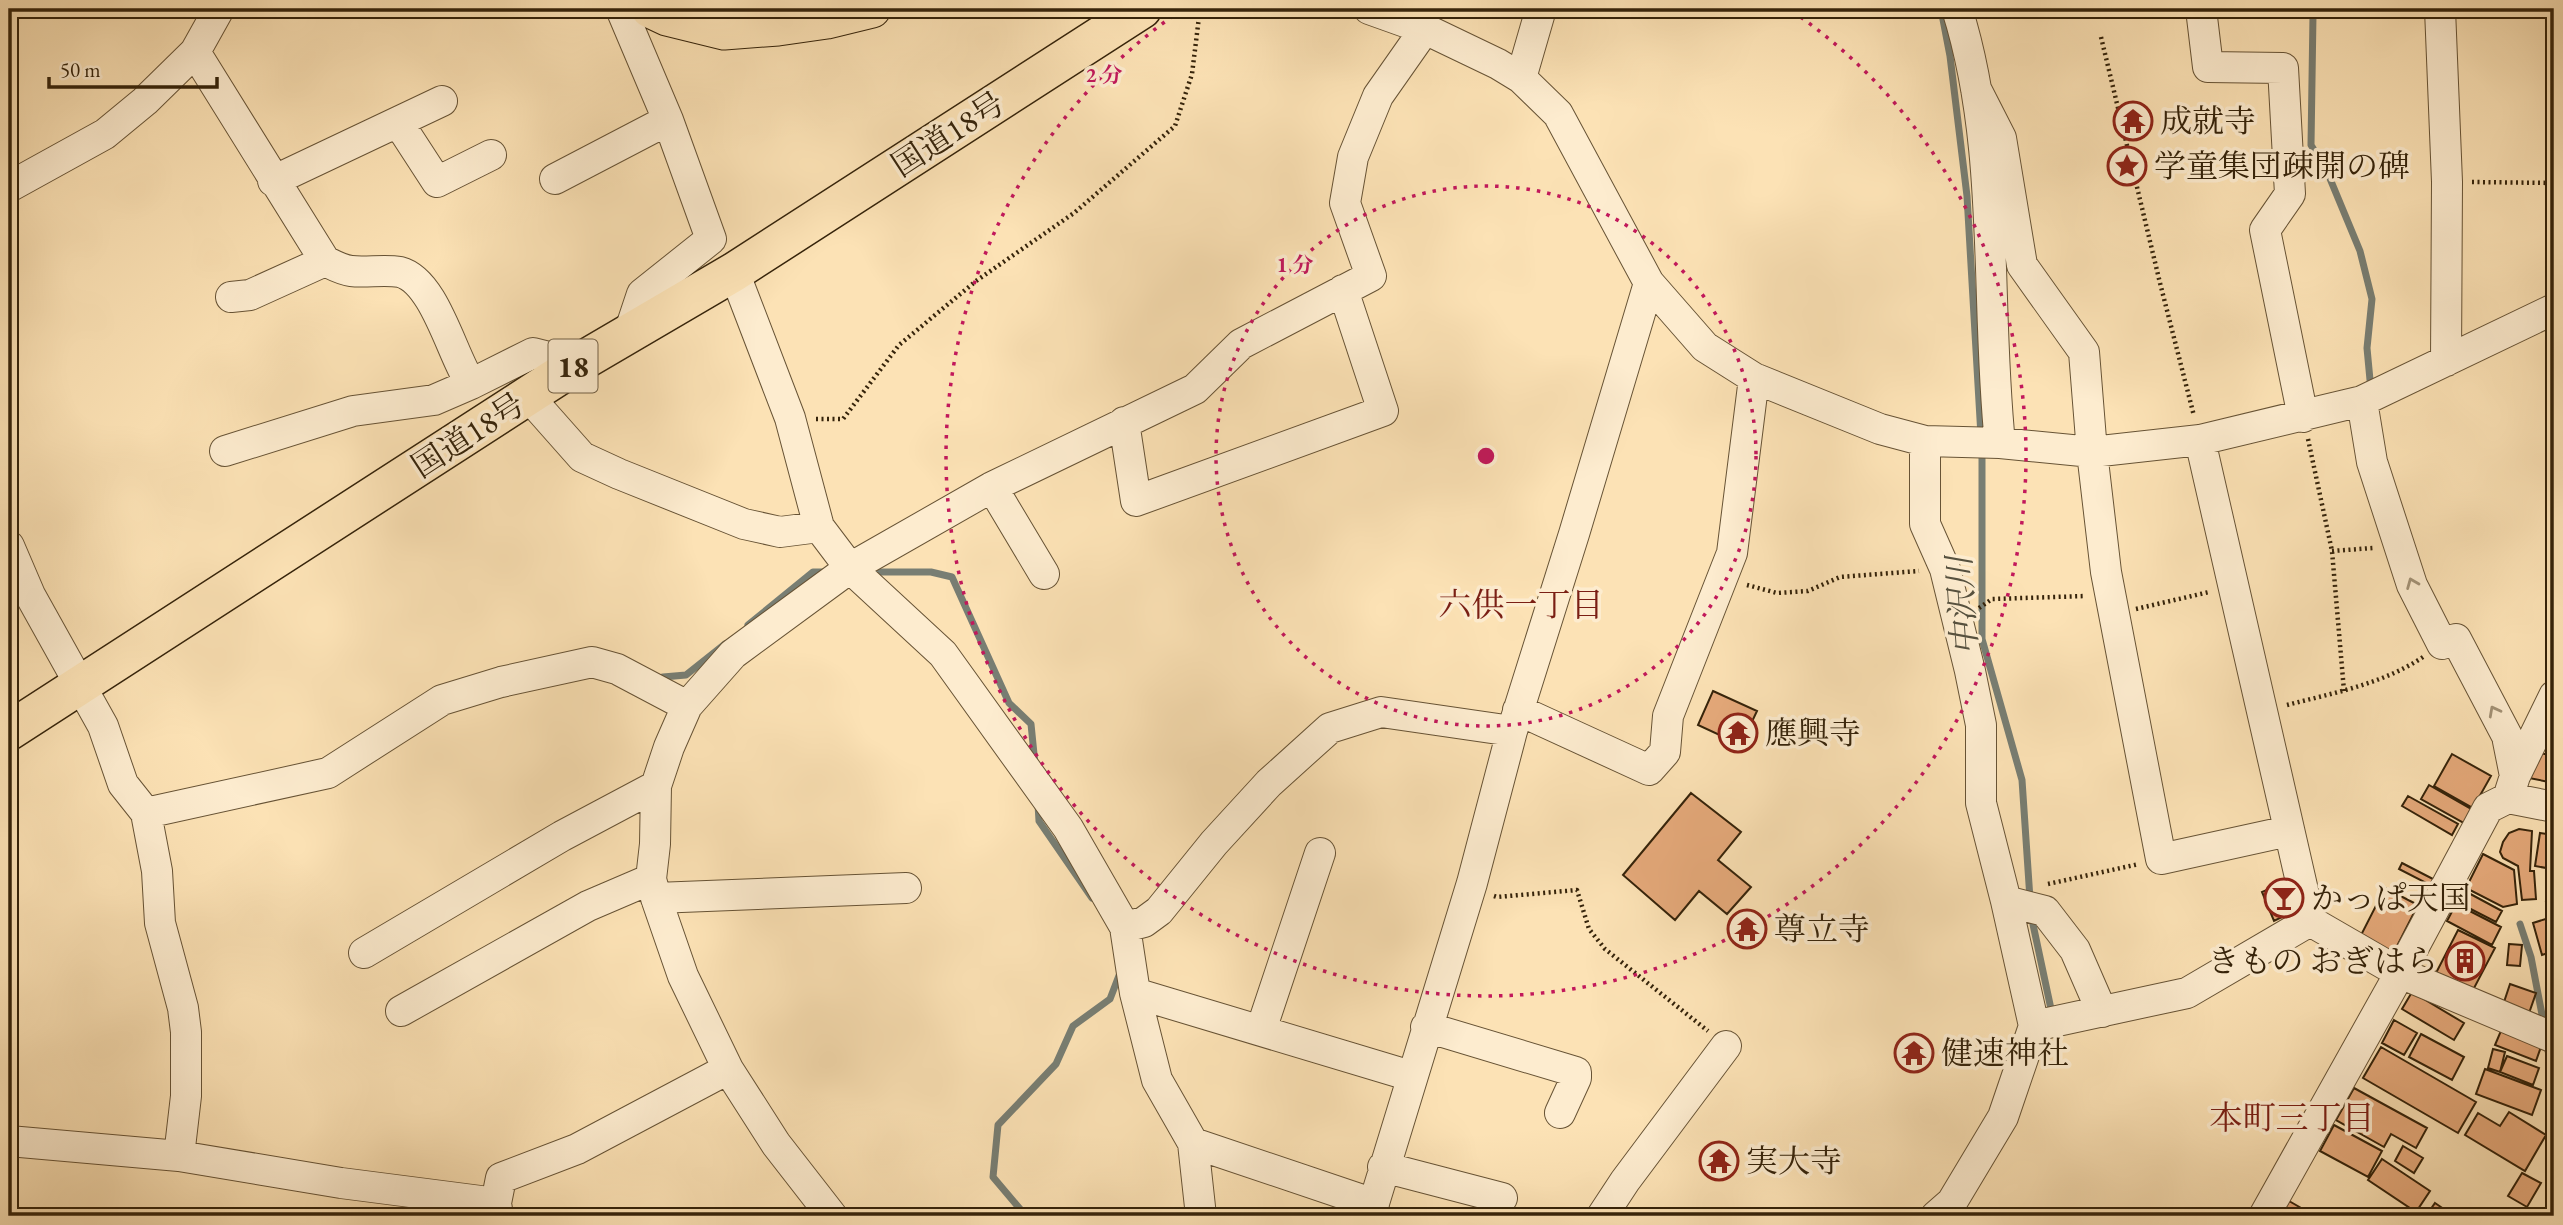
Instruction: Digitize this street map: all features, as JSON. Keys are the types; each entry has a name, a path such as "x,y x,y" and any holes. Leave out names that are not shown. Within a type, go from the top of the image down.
{"highway":[{"name":"国道18号","path":"9,731 577,364 734,272 1142,9"}],"main road":[{"path":"650,9 667,17 723,31 872,9"}],"street":[{"path":"9,187 105,134 145,101 195,52 219,9"},
{"path":"621,9 668,120 711,239 642,294 629,333"},
{"path":"1369,9 1425,29 1521,78 1558,114 1649,283 1705,347 1754,378 1880,429 1925,441 1998,443 2092,452 2200,440 2303,417 2366,399 2554,309"},
{"path":"1521,78 1541,9"},
{"path":"1957,9 1971,52 1987,182 1998,443"},
{"path":"2201,9 2208,67 2283,68 2290,194 2265,230 2303,417"},
{"path":"2440,9 2447,182 2446,361"},
{"path":"832,1216 776,1144 728,1069 683,976 654,889 656,786 687,706 733,654 850,568 992,487 1195,389 1241,344 1371,276 1345,203 1353,157 1378,96 1425,29"},
{"path":"195,52 325,261 349,271 400,272 419,282 447,331 460,368 471,384"},
{"path":"1976,89 2001,138 2022,265 2084,352 2092,452 2113,605 2161,859 2289,831"},
{"path":"273,181 442,101"},
{"path":"555,179 668,120"},
{"path":"398,122 437,182 491,155"},
{"path":"231,297 250,295 325,261"},
{"path":"734,272 790,418 819,527 850,568 943,654 1068,828 1125,927 1135,993 1157,1080 1193,1143 1201,1216"},
{"path":"1193,1143 1372,1210 1472,883 1515,721 1649,283"},
{"path":"1124,422 1136,501 1383,411 1343,290"},
{"path":"225,451 353,411 434,400 533,353 577,364"},
{"path":"1125,927 1144,922 1159,911 1214,843 1269,783 1330,728 1381,712 1515,721 1649,770 1665,752 1668,716 1732,553 1754,378"},
{"path":"528,396 582,457 619,474 744,524 780,532 819,527"},
{"path":"2366,399 2372,462 2412,585 2442,644 2456,639 2507,736 2512,787"},
{"path":"2200,440 2310,921 2400,973 2545,1034"},
{"path":"1925,441 1925,524 1945,569 1981,725 1981,803 2022,906 2044,1024 2003,1117 1952,1202 1936,1216"},
{"path":"992,487 1044,574"},
{"path":"9,546 30,595 103,726 123,784 146,813 157,871 159,923 183,1009 186,1032 186,1096 179,1156"},
{"path":"146,813 328,773 442,700 501,682 592,662 617,669 687,706"},
{"path":"2264,1216 2400,973 2488,808 2512,787 2554,696"},
{"path":"364,953 562,836 656,786"},
{"path":"2512,787 2554,807"},
{"path":"1261,1030 1320,853"},
{"path":"401,1011 588,906 654,889 906,888"},
{"path":"2022,906 2075,950 2102,1012"},
{"path":"2044,1024 2187,993 2310,921"},
{"path":"1135,993 1411,1076"},
{"path":"1426,1027 1576,1072 1576,1078 1560,1113"},
{"path":"1602,1216 1726,1046"},
{"path":"9,1141 179,1156 497,1209 502,1178 578,1149 728,1069"},
{"path":"1383,1167 1502,1198"}],"path":[{"path":"790,418 842,419 899,345 976,281 1074,214 1175,126 1192,74 1200,9"},
{"path":"2101,37 2200,440"},
{"path":"2447,182 2554,183"},
{"path":"2303,417 2332,551 2344,691"},
{"path":"2332,551 2399,546"},
{"path":"1723,578 1777,593 1808,591 1840,577 1945,569"},
{"path":"1954,607 1982,608 1992,599 2113,605 2234,586"},
{"path":"2262,711 2344,691 2405,669 2442,644"},
{"path":"2022,906 2046,885 2161,859"},
{"path":"1472,883 1497,897 1577,890 1589,929 1605,949 1726,1046"}],"building":[{"path":"1713,691 1757,711 1741,745 1698,725"},
{"path":"2535,752 2554,756 2554,783 2529,778"},
{"path":"2452,754 2491,776 2473,808 2434,786"},
{"path":"2429,785 2471,809 2464,823 2421,799"},
{"path":"1691,793 1741,832 1718,860 1751,887 1727,914 1699,891 1675,920 1623,875"},
{"path":"2408,796 2458,824 2452,835 2402,806"},
{"path":"2519,829 2532,831 2530,871 2534,871 2536,899 2522,900 2518,866 2503,858 2500,852 2509,833"},
{"path":"2540,833 2554,835 2552,869 2535,866"},
{"path":"2483,854 2514,870 2517,904 2503,907 2466,888"},
{"path":"2402,863 2433,879 2430,885 2399,869"},
{"name":"かっぱ天国","path":"2292,879 2307,905 2274,921 2262,892"},
{"path":"2549,883 2554,884 2554,902 2546,901"},
{"path":"2385,888 2418,905 2392,956 2359,939"},
{"path":"2463,890 2502,911 2496,922 2457,902"},
{"path":"2456,904 2501,927 2492,945 2447,921"},
{"path":"2552,917 2554,951 2542,955 2533,923"},
{"name":"きもの おぎはら","path":"2458,930 2495,948 2472,992 2436,973"},
{"path":"2509,944 2522,945 2520,966 2507,965"},
{"path":"2510,984 2536,993 2528,1016 2502,1008"},
{"path":"2412,992 2464,1023 2454,1040 2402,1009"},
{"path":"2394,1020 2417,1033 2404,1055 2382,1043"},
{"path":"2503,1026 2543,1041 2536,1061 2495,1045"},
{"path":"2421,1034 2464,1057 2452,1080 2409,1057"},
{"path":"2381,1047 2476,1102 2458,1133 2363,1078"},
{"path":"2493,1049 2505,1052 2500,1072 2488,1068"},
{"path":"2507,1056 2539,1068 2533,1085 2500,1072"},
{"path":"2485,1069 2541,1090 2532,1115 2476,1094"},
{"path":"2354,1088 2427,1128 2416,1148 2391,1134 2384,1147 2336,1120"},
{"path":"2509,1112 2546,1135 2525,1171 2465,1135 2478,1113 2500,1126"},
{"path":"2334,1125 2382,1151 2368,1177 2320,1151"},
{"path":"2403,1146 2423,1158 2414,1173 2395,1161"},
{"path":"2382,1159 2430,1191 2416,1212 2368,1180"},
{"path":"2522,1173 2541,1183 2527,1207 2508,1196"},
{"path":"2289,1201 2315,1216 2281,1215"},
{"path":"2435,1203 2454,1216 2426,1216"}],"waterway":[{"name":"中沢川","path":"1941,9 1950,56 1967,196 1981,436"},
{"path":"2317,9 2313,15 2311,145 2326,169 2360,251 2372,299 2367,348 2370,380"},
{"name":"中沢川","path":"1982,448 1982,639 2022,780 2030,899"},
{"path":"748,625 813,572 825,572"},
{"path":"869,572 931,572 952,577 1009,703 1031,724 1035,764"},
{"path":"663,677 686,675 725,644"},
{"path":"1038,804 1039,821 1092,898"},
{"name":"中沢川","path":"2031,915 2051,1009 2049,1016"},
{"path":"2520,924 2531,957 2544,1025"},
{"path":"1026,1216 993,1177 998,1125 1056,1064 1073,1026 1110,999 1120,973"},
{"path":"2547,1044 2554,1087"}],"place":[{"name":"成就寺","path":"2133,121"},
{"name":"学童集団疎開の碑","path":"2127,166"},
{"name":"應興寺","path":"1738,733"},
{"name":"かっぱ天国","path":"2284,898"},
{"name":"尊立寺","path":"1747,929"},
{"name":"きもの おぎはら","path":"2465,961"},
{"name":"健速神社","path":"1914,1053"},
{"name":"実大寺","path":"1719,1161"}],"district":[{"name":"六供一丁目","path":"1521,604"},
{"name":"本町三丁目","path":"2292,1117"}]}
